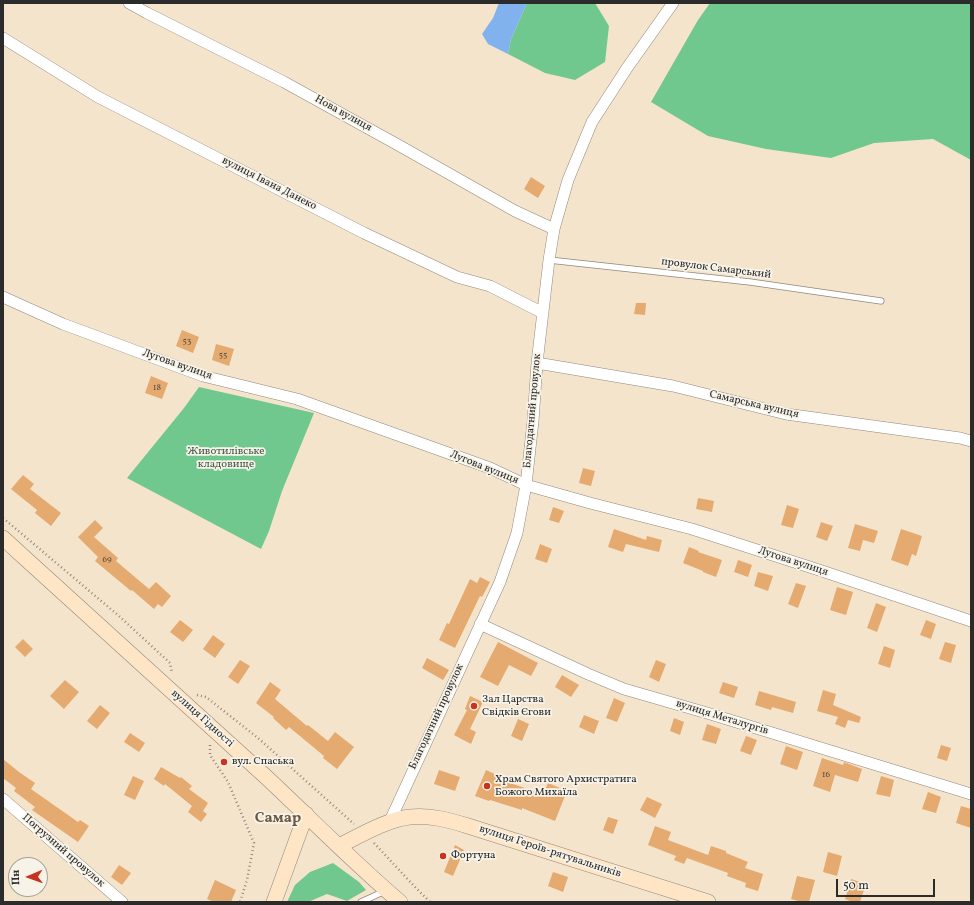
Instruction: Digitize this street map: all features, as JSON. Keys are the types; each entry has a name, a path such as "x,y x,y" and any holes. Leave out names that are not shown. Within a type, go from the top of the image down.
{"main road":[{"name":"вулиця Гідності","path":"3,538 213,728 400,902"},
{"path":"274,902 306,814"},
{"name":"вулиця Героїв-рятувальників","path":"339,846 389,822 409,817 445,819 708,902"}],"street":[{"name":"Нова вулиця","path":"129,3 284,82 515,211 554,229"},
{"name":"Благодатний провулок","path":"389,822 500,582 517,533 526,485 537,364 549,260 554,229 568,180 592,122 627,68 673,3"},
{"name":"вулиця Івана Данеко","path":"3,38 98,97 358,230 457,277 490,286 543,313"},
{"name":"Лугова вулиця","path":"3,296 63,324 203,376 296,399 490,468 526,485 692,529 971,621"},
{"name":"Самарська вулиця","path":"537,364 673,386 786,414 952,437 971,441"},
{"name":"вулиця Металургів","path":"480,624 624,689 971,794"},
{"name":"Погрузний провулок","path":"3,800 122,902"}],"lane":[{"name":"провулок Самарський","path":"549,260 750,282 881,301"},
{"path":"361,902 387,890"}],"path":[{"path":"3,518 118,616 170,663 173,679"},
{"path":"194,694 206,697 258,738 365,833 430,902"},
{"path":"213,728 210,755 228,782 254,843 247,880 240,902"}],"green space":[{"path":"527,3 595,3 609,26 605,62 575,80 545,73 508,54 511,39"},
{"path":"710,3 971,3 971,160 933,139 874,143 831,158 766,149 708,136 651,102 698,20"},
{"name":"Животилівське кладовище","path":"199,387 314,413 282,491 269,531 261,549 127,478 184,408"},
{"path":"333,863 359,882 366,890 347,901 327,894 308,902 287,902 295,885 310,872"}],"water":[{"path":"499,3 527,3 511,39 508,54 488,44 482,34 493,18"}],"building":[{"path":"531,177 545,186 538,198 524,189"},
{"path":"636,303 646,303 645,315 634,314"},
{"path":"182,330 199,337 193,353 176,346"},
{"path":"216,344 234,349 229,366 212,360"},
{"path":"151,376 168,383 162,399 145,393"},
{"path":"583,468 595,471 591,486 579,483"},
{"path":"23,475 34,484 30,489 61,513 51,526 35,513 37,510 11,489"},
{"path":"698,498 714,501 712,512 696,509"},
{"path":"787,505 799,509 793,528 781,525"},
{"path":"553,507 564,511 559,523 549,520"},
{"path":"95,520 103,528 94,537 118,558 116,561 149,589 156,582 171,596 162,607 158,604 154,609 95,561 98,557 78,537"},
{"path":"821,522 833,526 827,541 816,537"},
{"path":"855,524 878,531 874,543 863,540 860,551 848,548"},
{"path":"614,529 646,540 647,536 662,540 659,552 626,544 623,552 608,547"},
{"path":"901,529 922,536 916,556 912,554 908,566 891,560"},
{"path":"540,544 552,549 547,563 535,559"},
{"path":"689,547 699,551 698,552 722,560 716,577 683,563"},
{"path":"738,560 752,565 748,577 734,572"},
{"path":"758,572 773,576 768,591 754,586"},
{"path":"480,577 490,582 482,597 480,596 455,648 439,640 447,623 449,624 470,579 477,583"},
{"path":"796,583 806,586 798,608 788,604"},
{"path":"837,587 853,592 846,615 830,610"},
{"path":"876,603 886,607 877,632 867,628"},
{"path":"180,620 193,630 183,642 170,632"},
{"path":"926,620 936,624 931,639 920,635"},
{"path":"213,635 225,644 215,658 203,649"},
{"path":"23,639 33,649 25,657 15,647"},
{"path":"498,642 538,663 531,676 509,665 498,686 480,677"},
{"path":"945,642 956,645 951,663 939,659"},
{"path":"884,646 895,650 890,668 878,664"},
{"path":"427,658 449,670 443,680 422,668"},
{"path":"240,660 250,666 238,684 228,677"},
{"path":"656,660 666,664 659,682 649,677"},
{"path":"562,675 579,685 571,697 555,687"},
{"path":"65,680 79,692 64,709 50,696"},
{"path":"270,682 281,690 275,699 307,726 308,725 328,741 335,732 354,747 337,769 323,758 324,756 289,727 286,730 273,718 274,717 256,703"},
{"path":"723,682 738,687 734,698 719,693"},
{"path":"823,690 836,694 833,705 861,717 859,723 848,720 845,728 835,724 838,717 817,711"},
{"path":"759,691 796,702 793,713 772,707 771,710 755,705"},
{"path":"470,696 483,702 470,729 476,732 471,744 454,735 467,710 465,709"},
{"path":"614,698 625,703 617,722 606,718"},
{"path":"100,705 110,713 97,729 87,721"},
{"path":"584,715 599,721 594,734 579,727"},
{"path":"674,718 684,722 680,735 670,731"},
{"path":"518,719 529,724 522,741 511,736"},
{"path":"707,724 721,729 716,744 702,740"},
{"path":"130,733 145,743 139,752 124,742"},
{"path":"746,736 757,740 751,755 740,751"},
{"path":"941,745 951,748 947,761 937,758"},
{"path":"786,746 803,752 797,770 780,764"},
{"path":"822,758 843,765 844,762 862,769 858,782 835,775 830,792 813,786"},
{"path":"3,759 35,783 31,789 78,822 80,820 89,826 78,842 32,810 35,807 14,791 16,788 3,778"},
{"path":"161,767 180,778 181,777 192,786 189,789 208,803 203,811 207,814 201,822 188,812 192,806 165,784 164,786 154,779"},
{"path":"439,770 460,777 455,791 434,784"},
{"path":"486,770 499,776 498,779 543,794 548,783 567,791 555,821 522,808 522,810 475,796"},
{"path":"133,776 144,781 135,800 124,795"},
{"path":"881,776 894,780 890,797 876,794"},
{"path":"928,792 941,797 936,813 922,809"},
{"path":"647,797 662,804 655,818 640,810"},
{"path":"961,806 971,809 971,828 956,823"},
{"path":"608,817 618,820 613,834 603,830"},
{"path":"655,826 671,832 668,840 708,855 711,846 726,851 726,853 748,862 745,868 763,874 758,891 745,887 746,883 727,876 728,873 687,858 684,864 674,860 676,856 648,845"},
{"path":"455,845 464,850 453,876 444,872"},
{"path":"828,852 842,856 837,876 823,872"},
{"path":"119,865 131,873 122,885 111,877"},
{"path":"553,872 568,877 563,892 548,886"},
{"path":"797,876 815,880 809,902 791,899"},
{"path":"851,879 866,884 860,902 853,902 845,899"},
{"path":"215,880 236,890 231,902 214,902 207,899"}],"place":[{"name":"Зал Царства Свідків Єгови","path":"474,706"},
{"name":"вул. Спаська","path":"224,762"},
{"name":"Храм Святого Архистратига Божого Михаїла","path":"487,786"},
{"name":"Фортуна","path":"443,856"}],"district":[{"name":"Самар","path":"278,819"}]}
